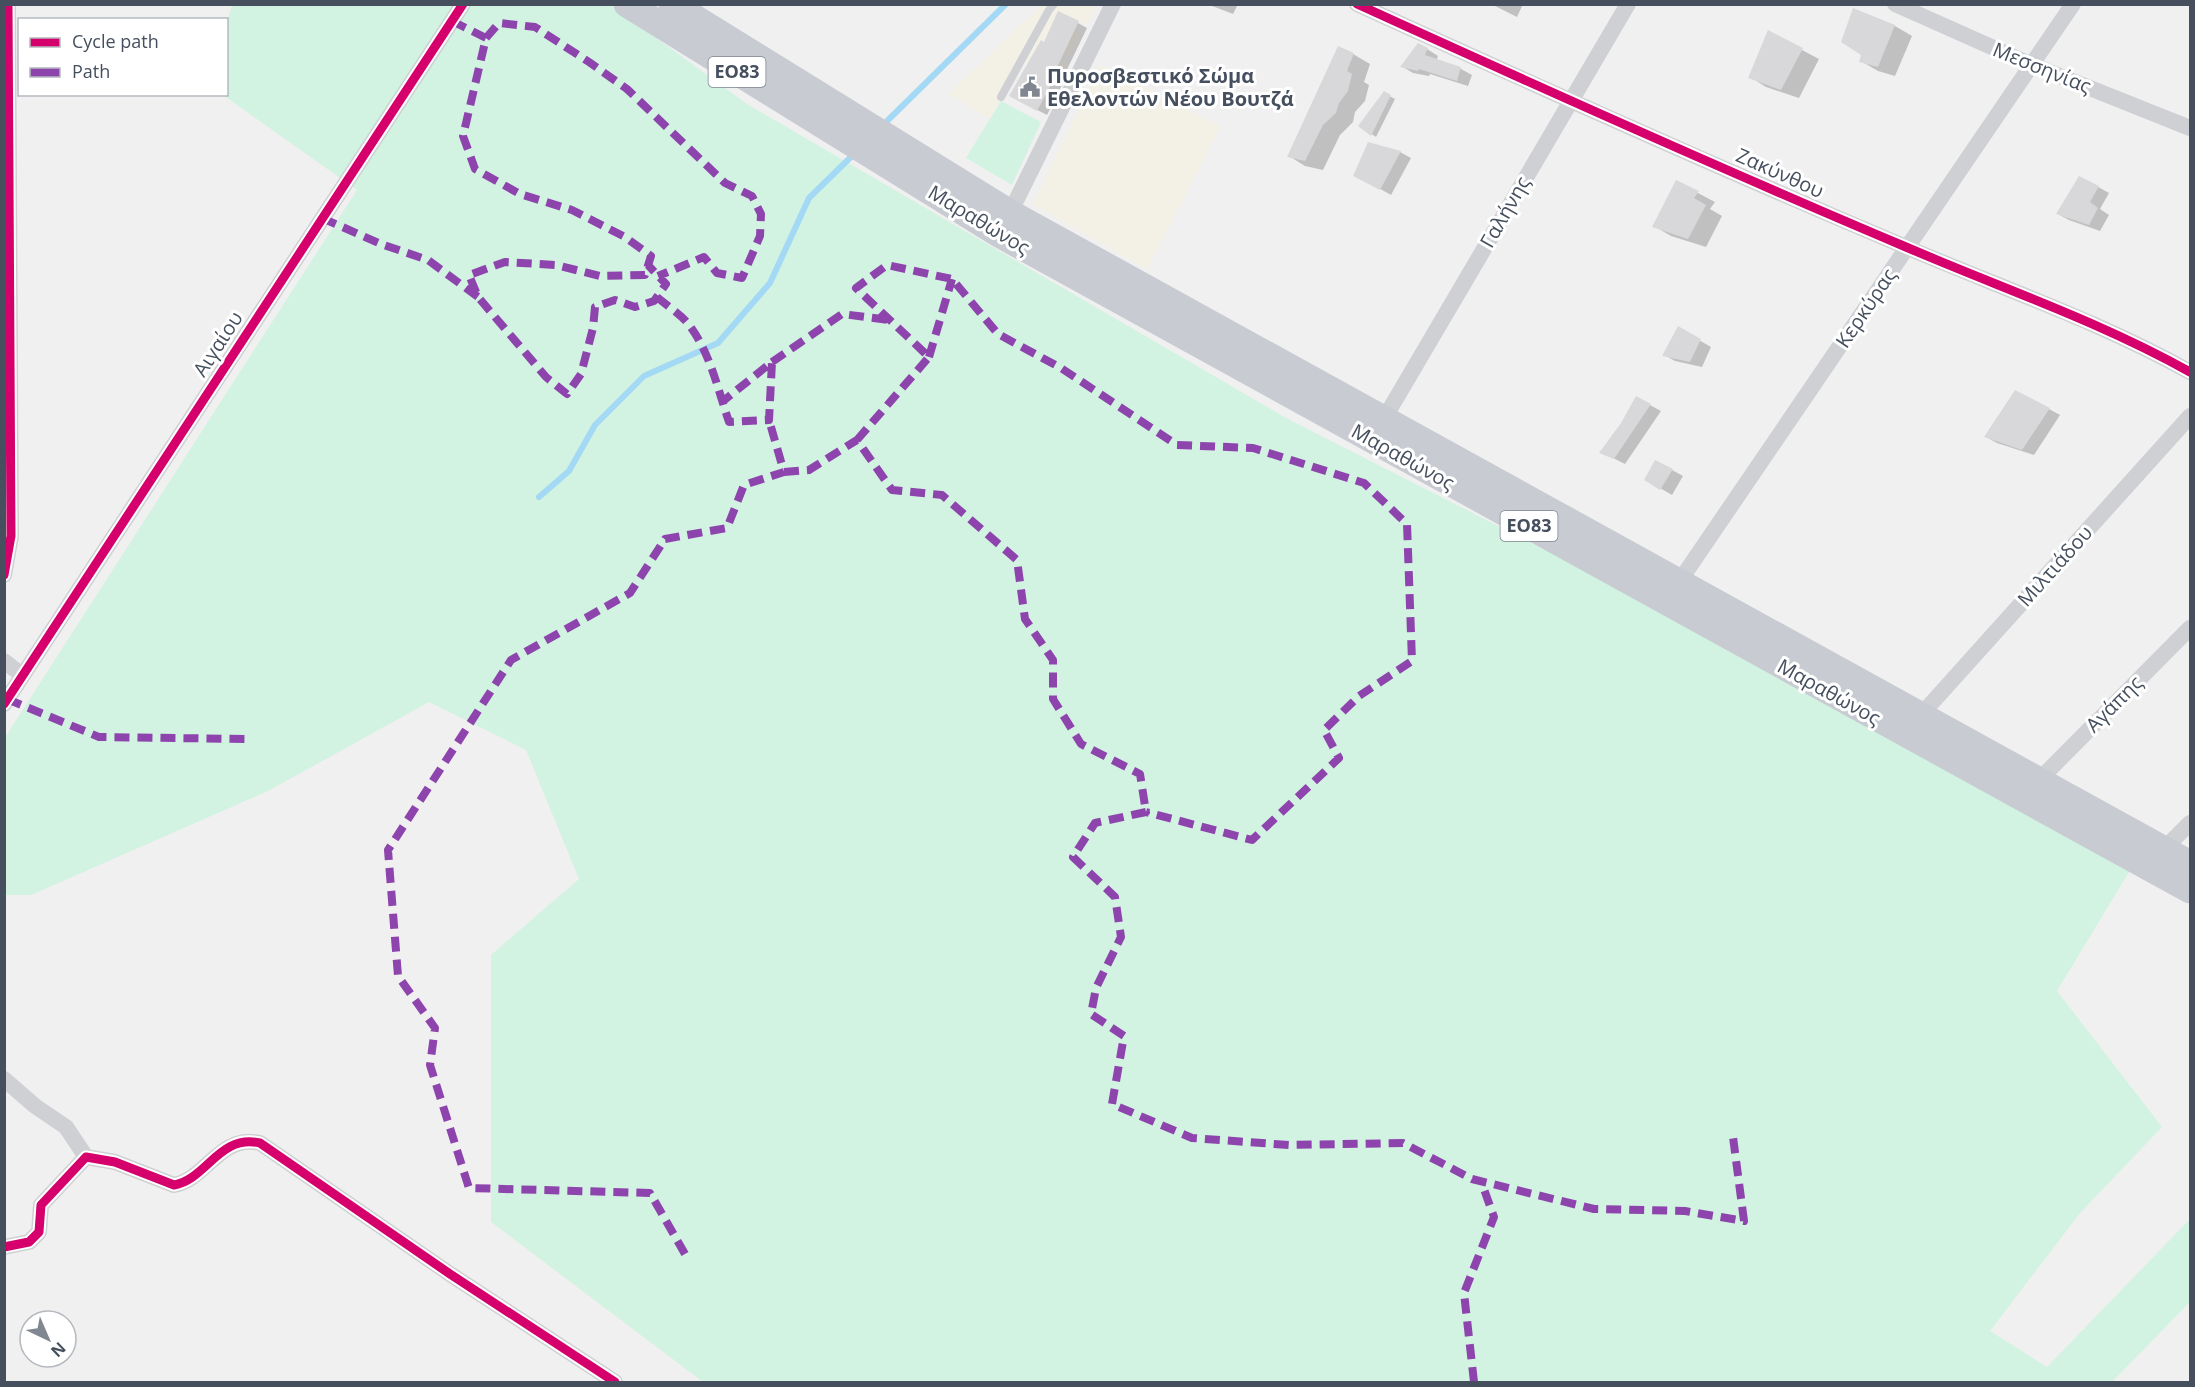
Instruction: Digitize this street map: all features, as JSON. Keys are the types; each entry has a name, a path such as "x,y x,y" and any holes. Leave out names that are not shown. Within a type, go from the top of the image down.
{"main road":[{"name":"Μαραθώνος","path":"627,4 856,132 999,234 2190,890"},
{"name":"Μαραθώνος","path":"672,4 856,132"},
{"name":"Μαραθώνος","path":"880,147 1010,213 2190,864"}],"street":[{"path":"4,575 11,536 8,4"},
{"name":"Αιγαίου","path":"4,704 463,4"},
{"name":"Ζακύνθου","path":"1357,4 1907,248 2075,315 2144,346 2190,372"},
{"name":"Γαλήνης","path":"1384,419 1628,4"},
{"name":"Μεσσηνίας","path":"1895,4 2032,65 2190,128"},
{"name":"Κερκύρας","path":"1679,582 2073,4"},
{"path":"1010,213 1113,5"},
{"name":"Μιλτιάδου","path":"1920,716 2190,416"},
{"name":"Αγάπης","path":"2038,781 2190,628"},
{"path":"4,661 22,675"},
{"path":"2163,850 2190,823"},
{"path":"4,1079 35,1106 66,1127 86,1157 115,1162 174,1185 190,1179 211,1159 237,1143 248,1140 260,1143 450,1274 615,1383"},
{"path":"4,1247 29,1242 39,1232 40,1204 86,1157"}],"lane":[{"path":"1001,97 1054,4"}],"green space":[{"path":"232,5 611,5 747,104 1286,418 1565,560 2132,867 2057,991 2162,1127 2080,1213 1990,1331 2047,1367 2190,1219 2190,1302 2112,1382 703,1382 491,1222 491,955 579,879 526,750 429,702 268,791 31,895 5,895 4,739 357,190 224,96 228,96 228,19"},
{"path":"1001,101 1041,122 1012,185 966,158"}],"sand":[{"path":"1042,5 1097,5 1087,25 1058,12 1054,20 1082,34 1070,55 1041,40 1037,48 1067,64 1058,80 1022,60 990,119 948,94"},
{"path":"1100,64 1221,126 1147,270 1033,204"}],"building":[{"path":"1853,8 1895,25 1878,67 1859,62 1861,55 1841,42"},
{"path":"1058,11 1079,21 1052,78 1054,79 1037,111 1009,96 1041,40 1044,42"},
{"path":"1768,30 1803,48 1781,90 1748,78"},
{"path":"1418,43 1428,48 1425,55 1461,67 1457,81 1419,69 1418,71 1400,67"},
{"path":"1338,46 1354,53 1347,71 1352,74 1348,91 1339,103 1336,113 1323,125 1305,161 1287,157"},
{"path":"1384,91 1391,95 1371,136 1358,126"},
{"path":"1368,142 1401,151 1380,190 1353,176"},
{"path":"2079,176 2099,186 2090,202 2098,208 2089,225 2056,214"},
{"path":"1676,180 1699,191 1694,198 1706,205 1688,239 1652,227"},
{"path":"1678,326 1701,339 1690,362 1662,356"},
{"path":"2015,390 2050,408 2022,450 1984,437"},
{"path":"1636,396 1651,404 1614,459 1599,453 1621,423"},
{"path":"1655,460 1673,469 1660,490 1644,480"}],"waterway":[{"path":"882,126 1006,4"},
{"path":"539,497 569,471 595,425 644,376 718,343 770,283 809,198 856,152"}],"marked path":[{"path":"452,21 486,38 463,136 475,169 520,194 572,210 625,237 651,256 645,275 600,276 556,265 505,262 469,275 478,297 546,377 567,394 581,374 593,328 595,307 615,300 635,307 654,301 666,284 648,265"},
{"path":"486,38 499,23 535,27 627,89 725,183 752,196 761,214 760,236 742,278 717,273 704,257 658,276"},
{"path":"322,218 381,244 428,260 478,297"},
{"path":"857,440 929,357 856,288 887,265 952,279 998,334 1061,368 1177,445 1253,448 1364,483 1407,524 1412,661 1359,696 1324,730 1339,758 1252,840 1146,812"},
{"path":"929,357 952,279"},
{"path":"657,297 682,317 703,347 713,372 717,384 721,397 725,410 729,422 769,420 772,362 722,402"},
{"path":"772,362 842,314 889,320"},
{"path":"685,1254 650,1193 469,1188 430,1065 435,1028 398,976 388,850 511,660 630,593 665,539 727,528 744,485 784,472 769,420"},
{"path":"784,472 809,470 857,440 892,490 942,495 1017,560 1025,619 1053,660 1053,699 1081,744 1140,774 1146,812 1095,823 1073,857 1115,897 1121,937 1096,988 1091,1014 1124,1036 1112,1104 1192,1138 1289,1145 1403,1143 1472,1179 1594,1209 1685,1211 1744,1221 1733,1137"},
{"path":"7,699 99,737 248,739"},
{"path":"1474,1382 1464,1293 1494,1217 1481,1181"}],"cycle path":[{"path":"4,575 11,536 8,4"},
{"path":"4,704 463,4"},
{"path":"1357,4 1768,188 2085,321 2190,372"},
{"path":"4,1247 29,1242 39,1232 41,1205 86,1157 115,1162 174,1185 196,1175 223,1151 234,1145 246,1142 260,1143 450,1274 615,1382"}],"place":[{"name":"Πυροσβεστικό Σώμα Εθελοντών Νέου Βουτζά","path":"1030,87"}]}
